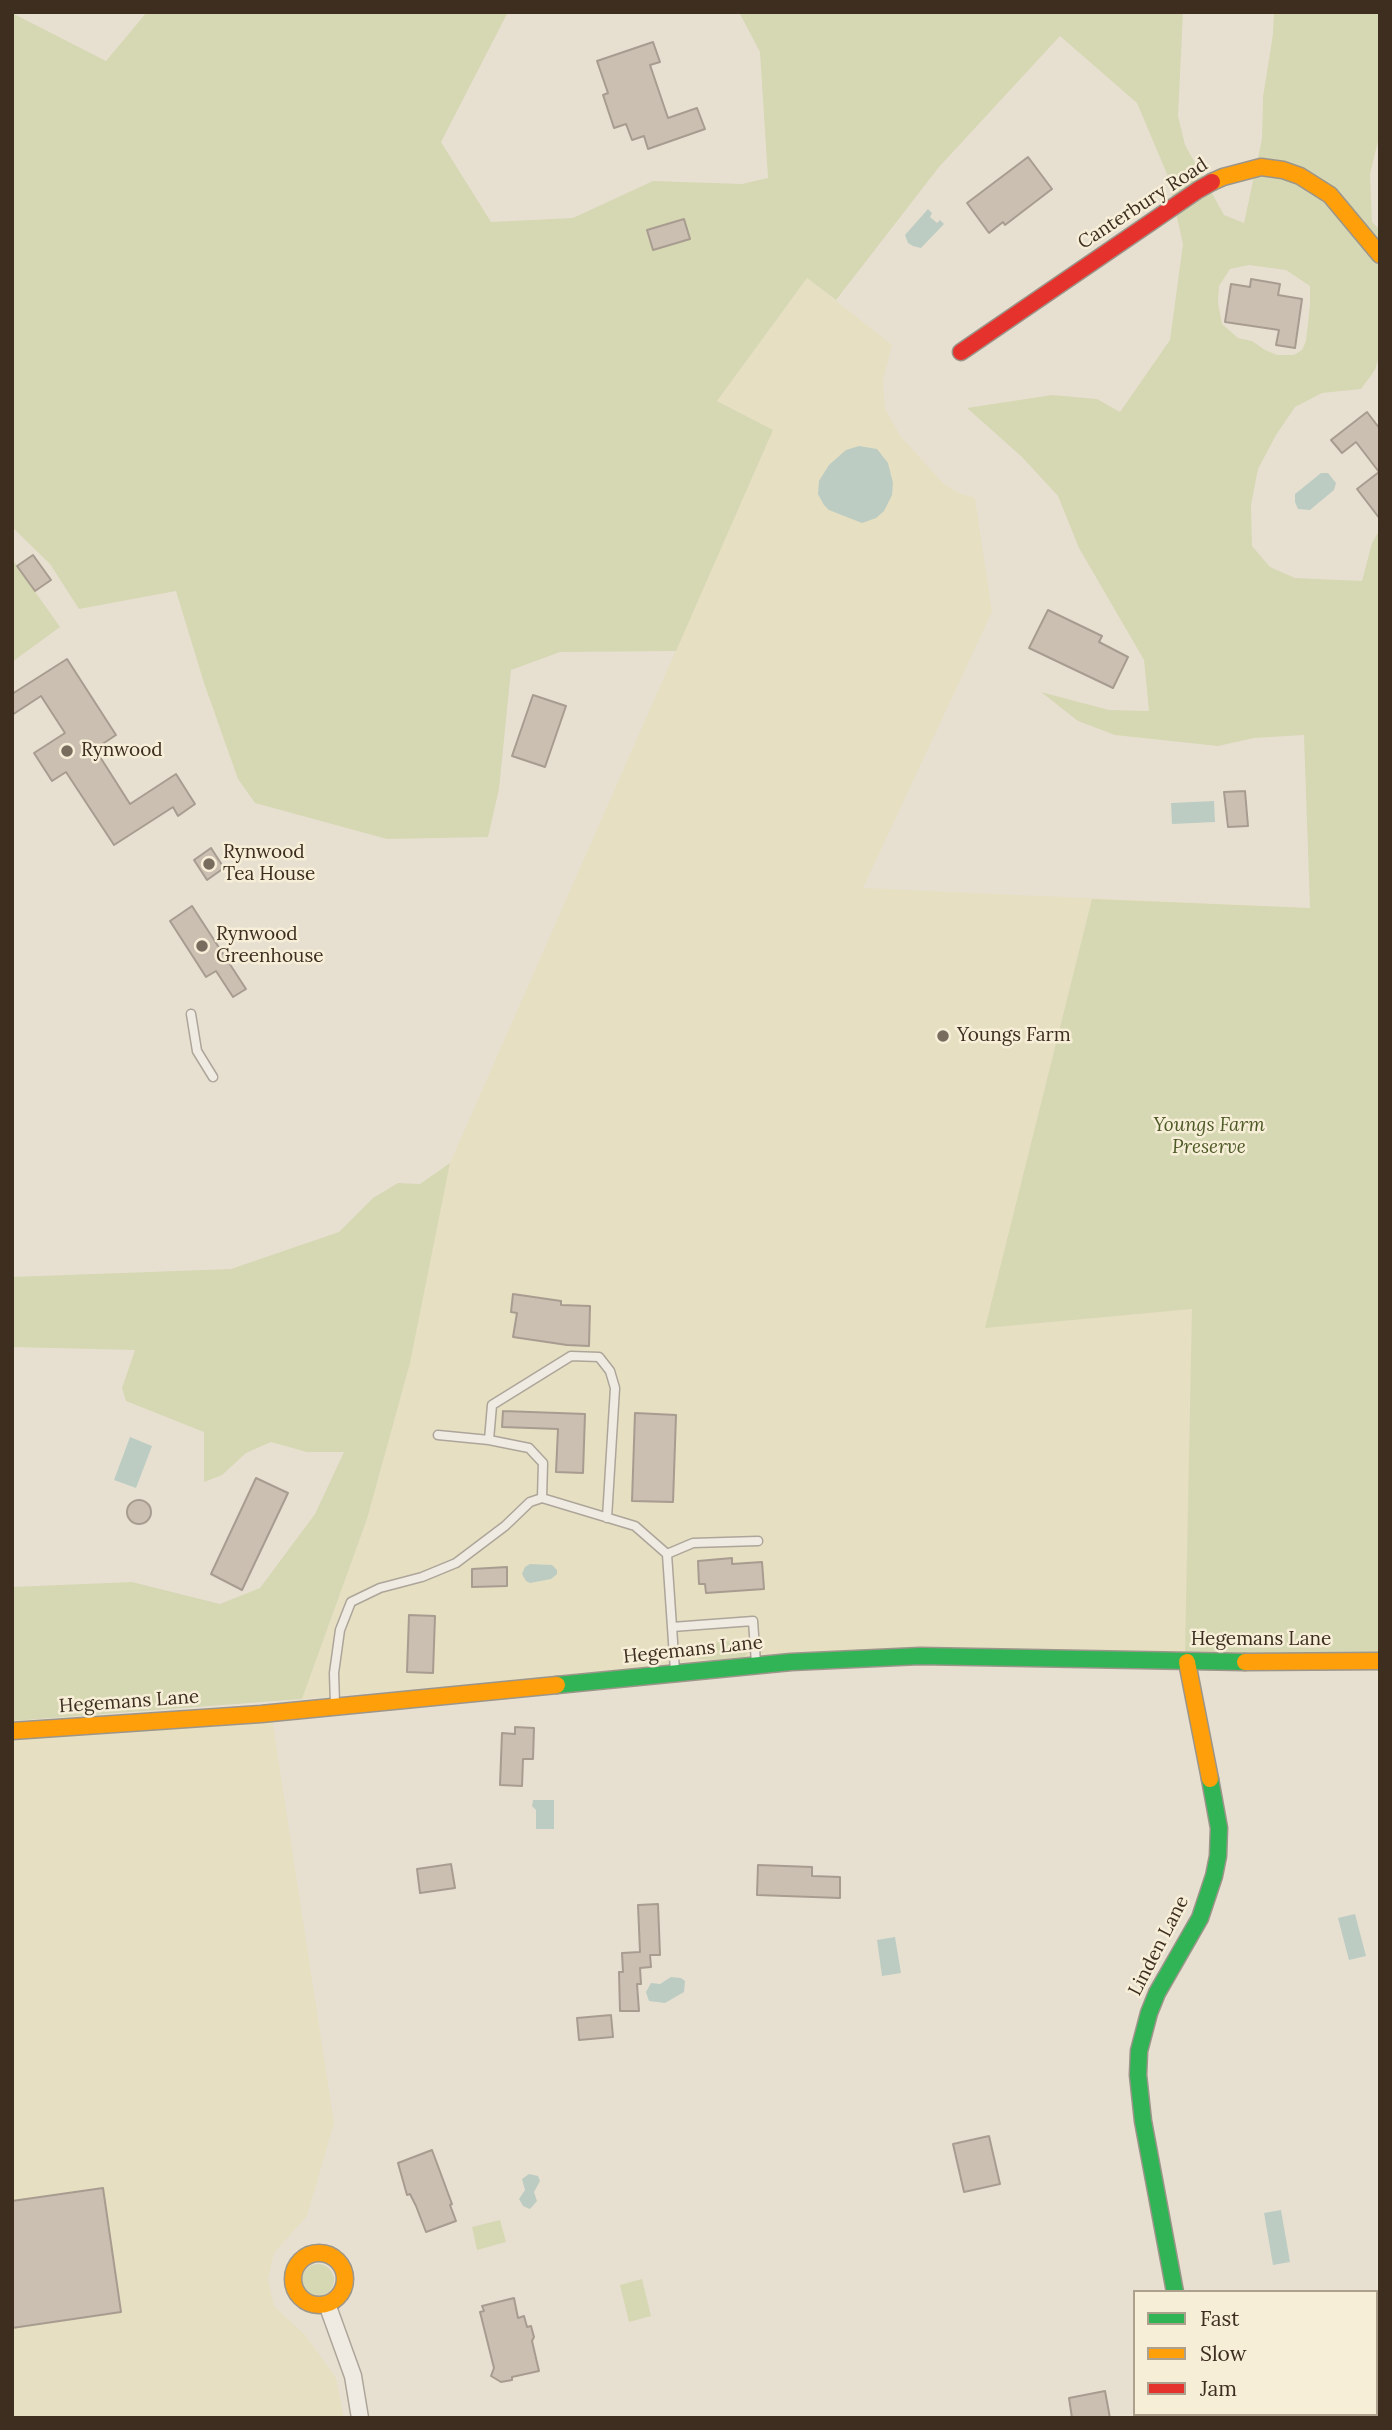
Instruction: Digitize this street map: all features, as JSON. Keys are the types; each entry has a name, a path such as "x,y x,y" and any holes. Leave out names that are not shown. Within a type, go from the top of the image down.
{"street":[{"name":"Canterbury Road","path":"961,352 1198,190 1223,177 1261,167 1300,176 1330,195 1380,255"},
{"name":"Hegemans Lane","path":"12,1731 261,1714 791,1662 920,1656 1187,1662 1380,1661"},
{"name":"Linden Lane","path":"1175,2290 1143,2121 1138,2076 1139,2051 1149,2013 1157,1993 1200,1918 1218,1856 1219,1828 1216,1807 1187,1662"},
{"path":"327,2304 353,2376 360,2418"}],"lane":[{"path":"191,1014 197,1051 213,1077"},
{"path":"489,1440 492,1405 571,1356 599,1357 610,1371 615,1388 607,1518"},
{"path":"438,1435 489,1440 529,1448 543,1463 542,1499"},
{"path":"335,1707 334,1673 340,1630 351,1602 380,1588 422,1577 456,1563 530,1502 542,1499 635,1526 667,1554 675,1673"},
{"path":"667,1554 693,1543 758,1541"},
{"path":"672,1627 753,1621 756,1665"}],"green space":[{"name":"Youngs Farm Preserve","path":"147,12 508,12 441,142 491,222 573,218 653,181 742,184 768,178 760,52 739,12 1183,12 1178,116 1185,145 1224,215 1244,223 1262,139 1263,97 1274,12 1380,12 1380,133 1370,174 1372,222 1380,230 1380,353 1375,370 1361,389 1322,393 1295,407 1258,469 1251,505 1252,546 1270,567 1295,578 1362,581 1372,543 1380,529 1380,1652 1185,1654 1192,1309 985,1328 1092,899 1310,908 1304,735 1254,738 1218,746 1115,735 1078,721 1041,692 1109,710 1149,711 1144,660 1079,548 1058,496 1022,457 967,408 1052,395 1097,399 1120,412 1170,340 1183,244 1167,174 1137,103 1060,36 939,167 836,300 807,278 717,401 773,430 676,651 560,652 511,670 499,789 488,837 387,839 255,803 238,779 204,683 176,591 79,609 50,564 12,527 12,13 106,61","holes":["1249,265 1286,270 1310,286 1310,305 1306,341 1302,350 1294,355 1277,355 1252,341 1238,338 1222,324 1218,303 1219,286 1230,269"]},
{"name":"Youngs Farm","path":"807,278 892,345 883,380 885,409 901,437 944,484 975,498 992,612 863,888 1310,908 1380,1652 790,1657 302,1699 367,1519 410,1363 450,1163 773,430 717,401"},
{"path":"12,559 60,627 12,662"},
{"path":"450,1163 410,1363 367,1519 302,1699 12,1721 12,1587 132,1582 220,1604 260,1588 315,1514 344,1452 307,1452 271,1442 246,1453 222,1475 204,1482 204,1432 126,1401 122,1388 135,1350 12,1347 12,1277 231,1269 339,1232 373,1198 398,1183 420,1184"},
{"path":"726,1641 746,1645 747,1654 744,1657 711,1660 699,1659 695,1655 695,1650 700,1645"},
{"path":"272,1718 334,2123 307,2216 274,2253 268,2279 274,2306 306,2336 336,2378 344,2418 12,2418 12,1739"},
{"path":"500,2220 506,2242 477,2250 472,2227"},
{"path":"318,2264 329,2269 334,2280 329,2291 318,2296 307,2291 302,2280 307,2269"},
{"path":"642,2279 651,2316 629,2322 620,2285"}],"shaded area":[{"path":"928,209 932,213 930,217 937,223 940,220 944,224 921,248 913,246 908,243 905,235"},
{"path":"859,446 877,449 888,463 893,483 892,495 884,511 876,518 862,523 829,510 818,494 819,481 829,465 846,450"},
{"path":"1321,473 1328,473 1336,483 1334,490 1310,510 1298,509 1295,494"},
{"path":"1214,801 1215,822 1172,824 1171,803"},
{"path":"130,1437 152,1446 136,1488 114,1480"},
{"path":"530,1564 552,1565 557,1574 551,1579 530,1583 522,1574"},
{"path":"533,1800 554,1800 554,1829 536,1829"},
{"path":"1355,1914 1366,1956 1349,1960 1338,1918"},
{"path":"895,1937 901,1973 882,1976 877,1940"},
{"path":"671,1977 685,1981 684,1992 665,2003 649,2001 646,1992 651,1983 660,1984"},
{"path":"529,2174 538,2176 540,2181 534,2192 537,2201 530,2209 523,2206 519,2199 525,2190 522,2179"},
{"path":"1281,2210 1290,2262 1273,2265 1264,2213"}],"building":[{"path":"653,42 660,62 650,65 668,118 697,108 705,129 648,149 644,136 632,140 626,124 614,128 603,95 608,93 597,61"},
{"path":"1028,157 1052,189 1005,225 1003,222 989,233 967,203"},
{"path":"684,219 690,239 653,250 647,230"},
{"path":"1251,279 1280,284 1278,295 1302,299 1295,348 1276,345 1279,330 1225,322 1231,284 1250,287"},
{"path":"1367,412 1380,429 1380,519 1357,489 1379,472 1356,442 1342,453 1331,440"},
{"path":"33,555 51,580 35,591 17,566"},
{"path":"1048,610 1102,636 1099,642 1128,657 1113,688 1029,648"},
{"name":"Rynwood","path":"67,659 116,735 95,749 130,804 176,774 195,804 178,816 173,807 114,845 66,772 52,781 34,753 65,733 41,696 12,715 12,694"},
{"path":"533,695 566,706 545,767 512,756"},
{"path":"1245,791 1248,826 1228,827 1224,792"},
{"name":"Rynwood Tea House","path":"211,848 224,868 207,880 194,860"},
{"name":"Rynwood Greenhouse","path":"192,906 246,989 233,997 216,971 206,977 170,921"},
{"path":"513,1294 561,1301 561,1305 590,1306 589,1346 513,1337 517,1313 511,1312"},
{"path":"503,1411 585,1414 583,1473 556,1472 558,1429 502,1427"},
{"path":"635,1413 676,1415 673,1502 632,1501"},
{"path":"256,1478 288,1493 242,1590 211,1574"},
{"path":"139,1500 150,1507 151,1512 144,1523 139,1524 128,1517 127,1512 134,1501"},
{"path":"732,1558 732,1564 762,1562 764,1589 706,1593 705,1584 699,1584 698,1561"},
{"path":"507,1567 507,1586 472,1587 472,1569"},
{"path":"409,1615 435,1616 433,1673 407,1672"},
{"path":"515,1727 534,1728 533,1759 523,1759 522,1786 500,1785 502,1733 515,1734"},
{"path":"451,1864 455,1888 420,1893 417,1869"},
{"path":"758,1865 812,1867 812,1876 840,1877 840,1898 757,1895"},
{"path":"658,1904 660,1955 650,1955 651,1967 640,1968 641,1984 637,1984 639,2011 620,2011 619,1972 623,1972 622,1953 640,1952 638,1905"},
{"path":"611,2015 613,2037 579,2040 577,2018"},
{"path":"989,2136 1000,2184 964,2192 953,2144"},
{"path":"432,2150 456,2221 426,2232 410,2194 407,2195 398,2163"},
{"path":"103,2188 121,2312 12,2328 12,2201"},
{"path":"514,2298 518,2318 524,2316 527,2327 531,2326 539,2371 501,2382 491,2376 494,2368 480,2312 484,2311 482,2306"},
{"path":"1105,2391 1110,2418 1072,2418 1069,2398"}],"traffic: fast":[{"path":"557,1685 791,1662 920,1656 1245,1662"},
{"path":"1175,2290 1143,2121 1138,2075 1139,2051 1157,1993 1200,1918 1214,1876 1219,1828 1210,1779"}],"traffic: slow":[{"path":"1212,182 1261,167 1300,176 1330,195 1380,255"},
{"path":"1245,1662 1380,1661"},
{"path":"1187,1662 1210,1779"},
{"path":"12,1731 261,1714 557,1685"},
{"path":"319,2253 329,2255 337,2261 343,2269 345,2279 343,2289 337,2297 329,2303 319,2305 309,2303 301,2297 295,2289 293,2279 295,2269 301,2261 309,2255 319,2253"}],"traffic: jam":[{"path":"961,352 1212,182"}],"place":[{"name":"Rynwood","path":"67,751"},
{"name":"Rynwood Tea House","path":"209,864"},
{"name":"Rynwood Greenhouse","path":"202,946"},
{"name":"Youngs Farm","path":"943,1036"}]}
